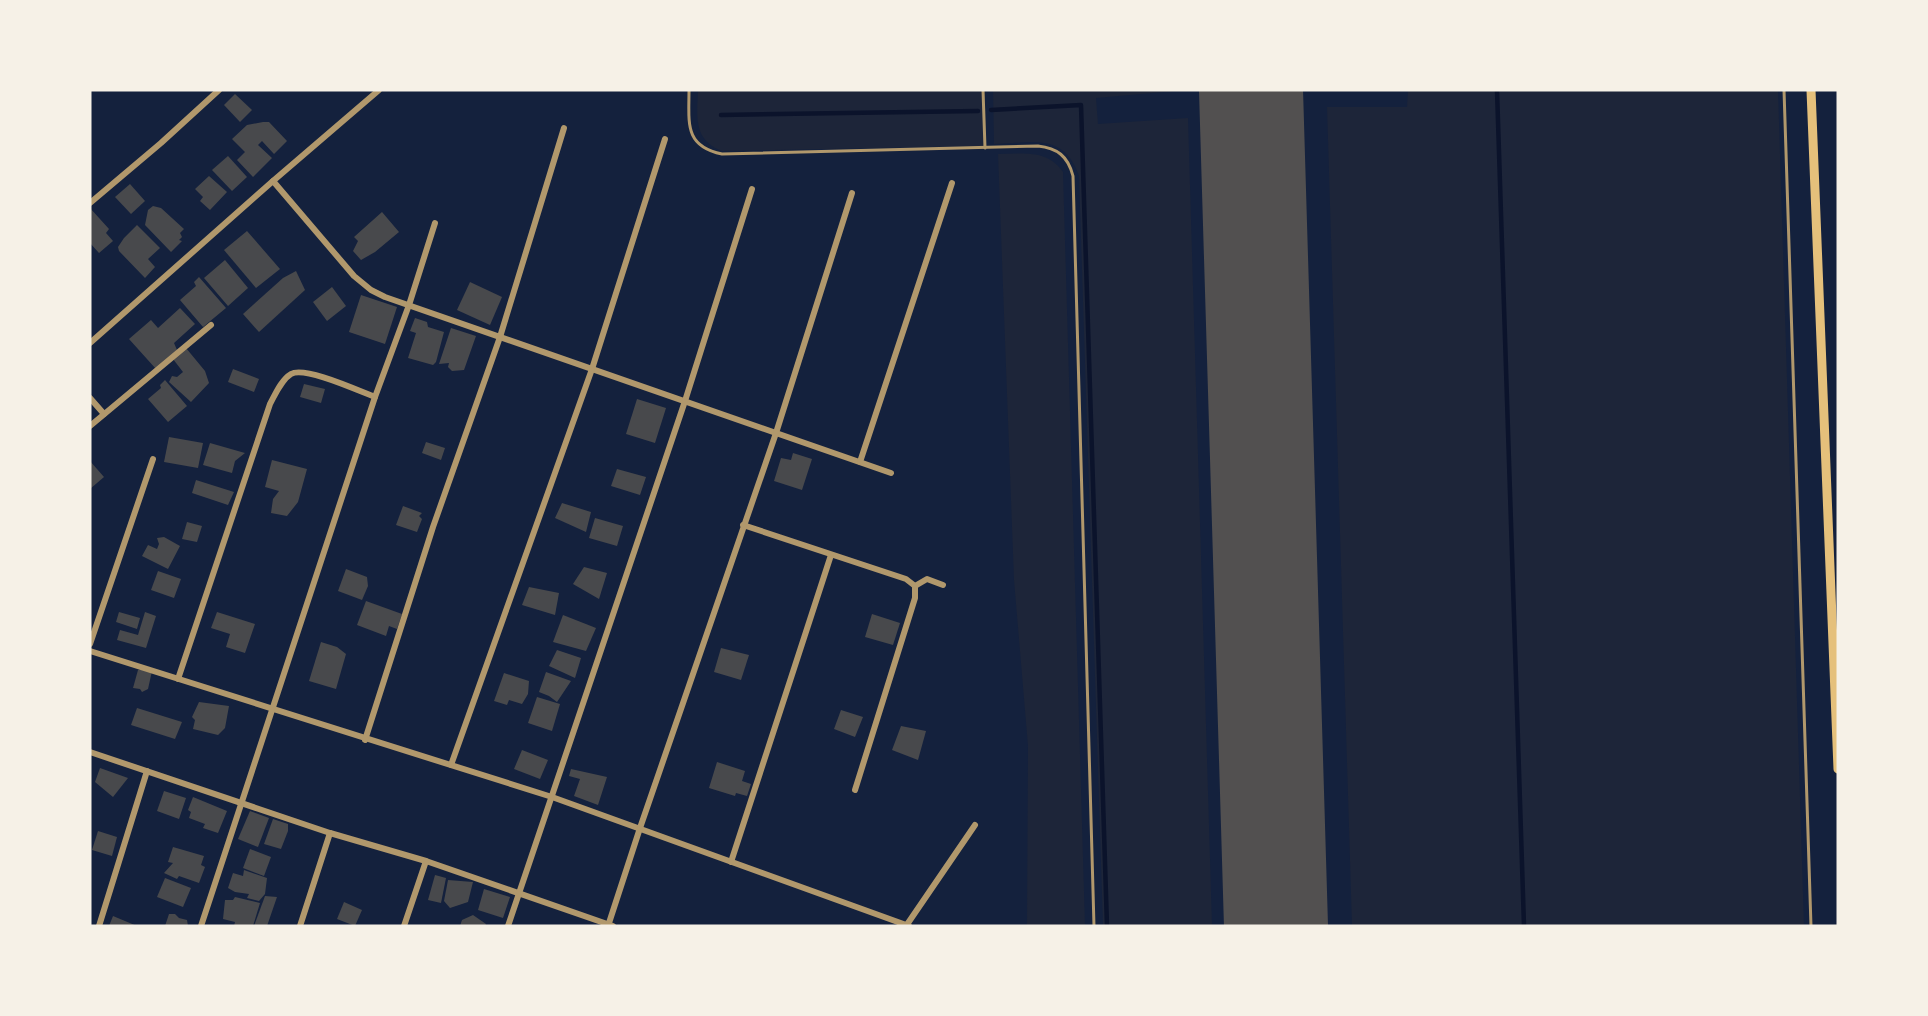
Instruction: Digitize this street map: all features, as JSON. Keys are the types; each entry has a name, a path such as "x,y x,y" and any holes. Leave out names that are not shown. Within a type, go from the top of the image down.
{"main road":[{"path":"1811,90 1838,770"}],"street":[{"path":"90,343 379,90"},
{"path":"90,203 161,143 216,91"},
{"path":"365,740 434,527 500,337 564,128"},
{"path":"451,765 592,369 665,139"},
{"path":"273,181 362,284 385,297 891,473"},
{"path":"860,462 952,183"},
{"path":"508,926 685,401 752,189"},
{"path":"90,752 330,833 426,861 610,925 640,828 776,433 852,193"},
{"path":"201,926 375,397 409,305 435,223"},
{"path":"90,426 211,325"},
{"path":"178,679 270,404 283,382 291,374 306,372 375,397"},
{"path":"90,398 104,414"},
{"path":"90,644 153,459"},
{"path":"743,525 906,579 915,586"},
{"path":"731,862 831,555"},
{"path":"915,586 927,579 943,585"},
{"path":"855,790 915,598 915,586"},
{"path":"90,651 274,708 365,740 552,797 907,926 975,825"},
{"path":"99,926 147,771"},
{"path":"300,926 330,833"},
{"path":"404,926 426,861"}],"lane":[{"path":"689,90 690,124 697,144 704,149 722,154 1049,147 1065,157 1071,166 1094,926"},
{"path":"983,90 985,148"},
{"path":"1784,90 1811,926"}],"shaded area":[{"path":"698,90 985,90 986,146 722,151 706,141 701,134 698,118"},
{"path":"993,90 1186,90 1096,98 1098,124 1188,118 1212,926 1103,926 1079,176 1073,162 1056,146 1034,142 994,144"},
{"path":"1408,90 1778,90 1804,926 1352,926 1327,107 1407,107"},
{"path":"998,154 1042,156 1050,159 1063,172 1085,926 1027,926 1028,746 1014,580"}],"building":[{"path":"235,94 252,110 240,122 224,105"},
{"path":"269,122 287,141 274,154 262,141 258,145 272,158 253,177 237,160 245,152 232,139 247,125"},
{"path":"228,156 247,177 232,191 212,170"},
{"path":"209,176 227,192 210,210 200,201 203,197 195,189"},
{"path":"130,184 145,201 131,214 115,197"},
{"path":"153,206 161,208 184,229 180,233 182,237 179,240 182,241 171,252 145,225 148,210"},
{"path":"90,208 109,229 106,233 113,241 99,253 90,243"},
{"path":"382,212 399,232 375,252 361,260 353,251 358,241 354,237"},
{"path":"137,225 160,248 148,259 155,267 145,278 119,251 118,247"},
{"path":"247,231 280,269 256,288 224,250"},
{"path":"225,260 248,288 228,306 204,278"},
{"path":"296,271 305,290 259,332 243,314 283,278"},
{"path":"199,277 226,308 203,327 180,300 196,286 194,282"},
{"path":"470,282 502,297 490,325 457,310"},
{"path":"332,287 346,306 327,321 313,302"},
{"path":"361,295 397,307 385,344 349,332"},
{"path":"180,308 195,324 174,343 177,350 156,369 129,339 151,320 158,328"},
{"path":"415,318 427,322 428,327 444,332 436,362 433,365 408,358 416,333 410,331"},
{"path":"451,328 476,336 464,370 452,371 448,367 449,363 439,364"},
{"path":"186,348 205,371 209,383 191,402 169,382 172,376 177,377 183,372 173,359"},
{"path":"233,369 259,379 254,392 228,382"},
{"path":"165,380 187,406 168,422 148,399 161,388 160,385"},
{"path":"304,384 325,389 321,403 300,397"},
{"path":"637,399 666,408 655,443 626,434"},
{"path":"169,437 203,443 198,468 164,462"},
{"path":"426,442 445,448 441,460 422,453"},
{"path":"210,443 245,453 235,461 232,473 203,465"},
{"path":"793,453 812,459 802,490 774,481 781,458 791,460"},
{"path":"272,460 307,469 298,502 287,516 271,513 273,499 279,491 265,487"},
{"path":"90,461 104,477 90,489"},
{"path":"617,469 646,477 640,495 611,486"},
{"path":"196,480 234,492 228,505 192,493"},
{"path":"562,503 591,512 586,532 555,518"},
{"path":"403,506 422,513 419,516 422,519 417,532 396,525"},
{"path":"595,518 623,526 617,546 589,538"},
{"path":"187,522 202,526 197,542 182,539"},
{"path":"164,537 180,546 168,569 142,556 148,545 157,549 159,544 157,538"},
{"path":"584,567 607,573 599,599 573,584"},
{"path":"346,569 367,577 368,586 362,600 338,591"},
{"path":"158,571 181,579 174,598 151,590"},
{"path":"529,587 559,593 555,615 522,605"},
{"path":"366,601 402,614 397,629 389,626 386,636 357,625"},
{"path":"119,612 140,618 137,629 116,622"},
{"path":"145,612 156,616 146,648 117,640 120,630 138,635"},
{"path":"217,612 255,624 245,653 226,647 230,634 211,628"},
{"path":"872,614 900,623 893,645 865,637"},
{"path":"563,615 596,628 586,651 553,642"},
{"path":"321,642 337,647 346,654 336,689 309,681"},
{"path":"721,648 749,655 741,680 714,672"},
{"path":"557,650 581,658 575,678 549,666"},
{"path":"138,670 152,671 148,689 142,692 140,689 133,688"},
{"path":"546,672 571,681 557,702 539,692"},
{"path":"504,673 529,681 528,694 522,704 509,700 507,705 494,701"},
{"path":"537,697 560,704 552,731 528,723"},
{"path":"199,702 229,706 225,728 218,735 193,729 195,720 192,717"},
{"path":"137,708 182,722 175,739 131,725"},
{"path":"841,710 863,717 855,737 834,729"},
{"path":"901,726 926,731 918,760 892,750"},
{"path":"522,750 548,760 540,779 514,769"},
{"path":"717,762 745,771 742,781 751,784 747,796 736,793 735,796 709,788"},
{"path":"100,768 128,778 113,797 95,782"},
{"path":"571,769 607,777 598,805 574,796 580,779 569,776"},
{"path":"164,791 186,798 179,819 157,811"},
{"path":"193,797 227,811 218,833 203,828 205,824 189,818 191,812 188,810"},
{"path":"250,811 269,818 258,847 238,839"},
{"path":"273,819 288,824 288,831 281,849 264,844"},
{"path":"98,831 117,837 112,856 92,850"},
{"path":"173,847 204,856 201,865 205,867 199,883 179,876 177,879 164,873 173,863 168,862"},
{"path":"250,849 271,857 264,876 243,868"},
{"path":"244,870 267,878 265,894 259,901 247,898 249,894 235,892 228,888 233,873 243,876"},
{"path":"435,875 446,878 441,903 428,900"},
{"path":"165,878 191,888 183,907 157,897"},
{"path":"448,880 473,882 468,902 450,908 444,901"},
{"path":"484,889 510,897 503,918 478,910"},
{"path":"265,896 277,897 267,926 254,926"},
{"path":"235,897 260,903 253,926 234,926 235,922 223,919 225,900 233,900"},
{"path":"344,902 362,910 355,926 337,919"},
{"path":"169,914 175,914 187,920 188,926 165,926"},
{"path":"473,915 486,924 485,926 460,926 462,920"},
{"path":"113,916 137,926 109,926"}],"waterway":[{"path":"1497,90 1524,926"},
{"path":"991,110 1081,105 1107,926"},
{"path":"721,115 978,111"}],"runway":[{"path":"1251,90 1276,926"}]}
